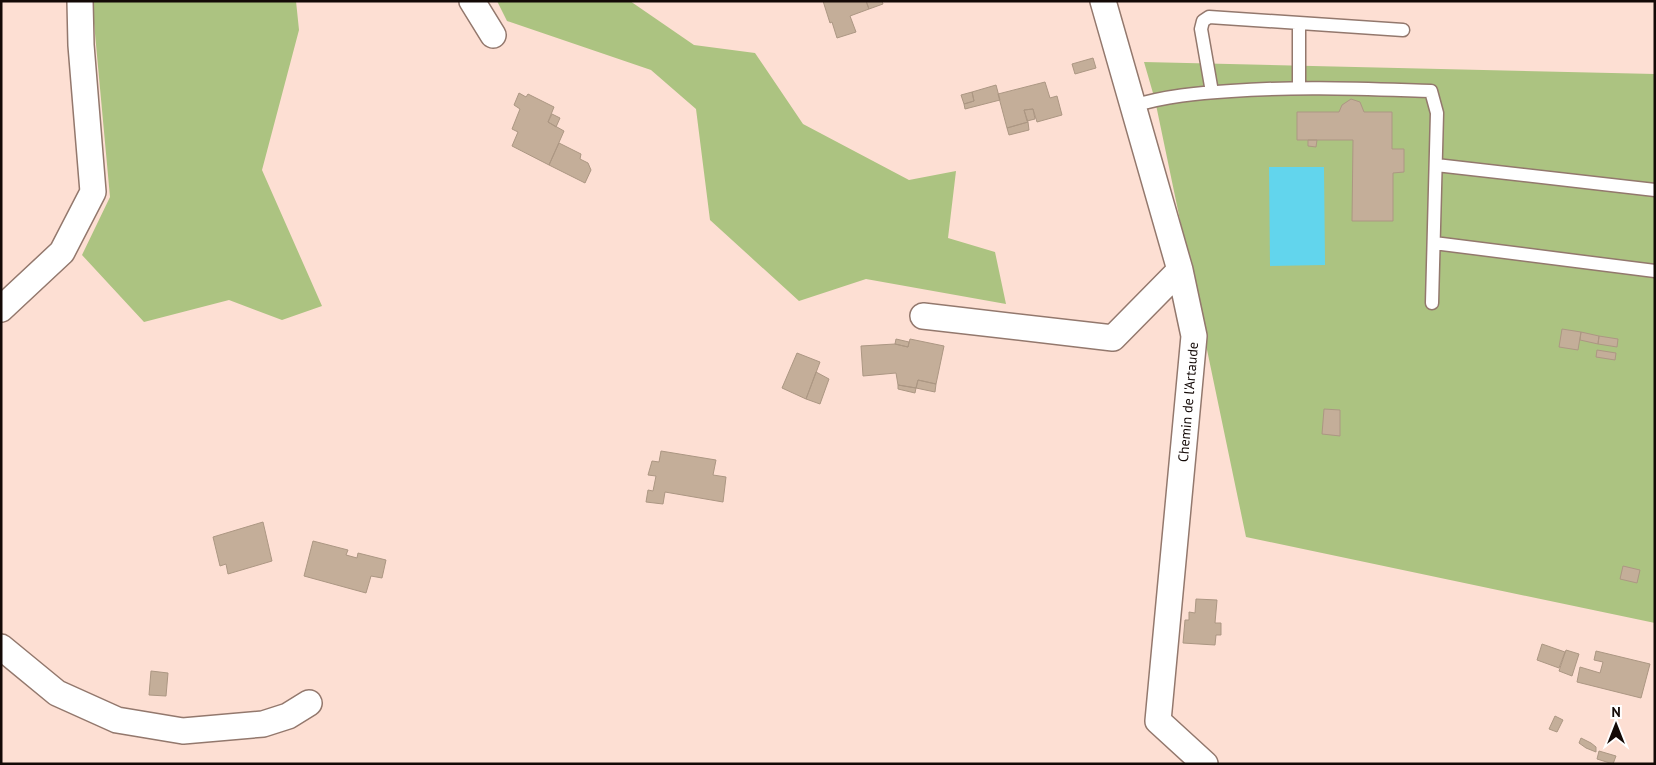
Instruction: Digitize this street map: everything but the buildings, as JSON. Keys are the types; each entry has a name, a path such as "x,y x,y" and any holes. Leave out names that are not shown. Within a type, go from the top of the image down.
{"street":[{"path":"1,308 62,252 93,192 81,45 80,1"},
{"path":"472,1 493,35"},
{"name":"Chemin de l'Artaude","path":"1103,1 1180,270 1194,336 1158,721 1205,764"},
{"path":"923,316 1113,338 1180,270"},
{"path":"1,647 57,693 117,720 183,731 263,724 288,716 309,703"}],"lane":[{"path":"1212,92 1201,28 1204,21 1209,17 1403,30"},
{"path":"1299,24 1299,88"},
{"path":"1133,106 1155,100 1212,92 1278,87 1431,91 1437,113 1432,303"},
{"path":"1436,165 1655,190"},
{"path":"1434,243 1655,271"}],"green space":[{"path":"92,1 296,1 299,30 262,170 322,306 282,320 229,300 144,322 82,255 110,197"},
{"path":"497,1 630,1 694,45 755,53 803,124 909,180 956,171 948,238 995,252 1006,304 866,279 799,301 710,220 696,109 651,70 507,21"},
{"path":"1144,62 1655,74 1655,623 1246,537 1155,100"}],"water":[{"path":"1269,167 1324,167 1325,265 1270,266"}]}
